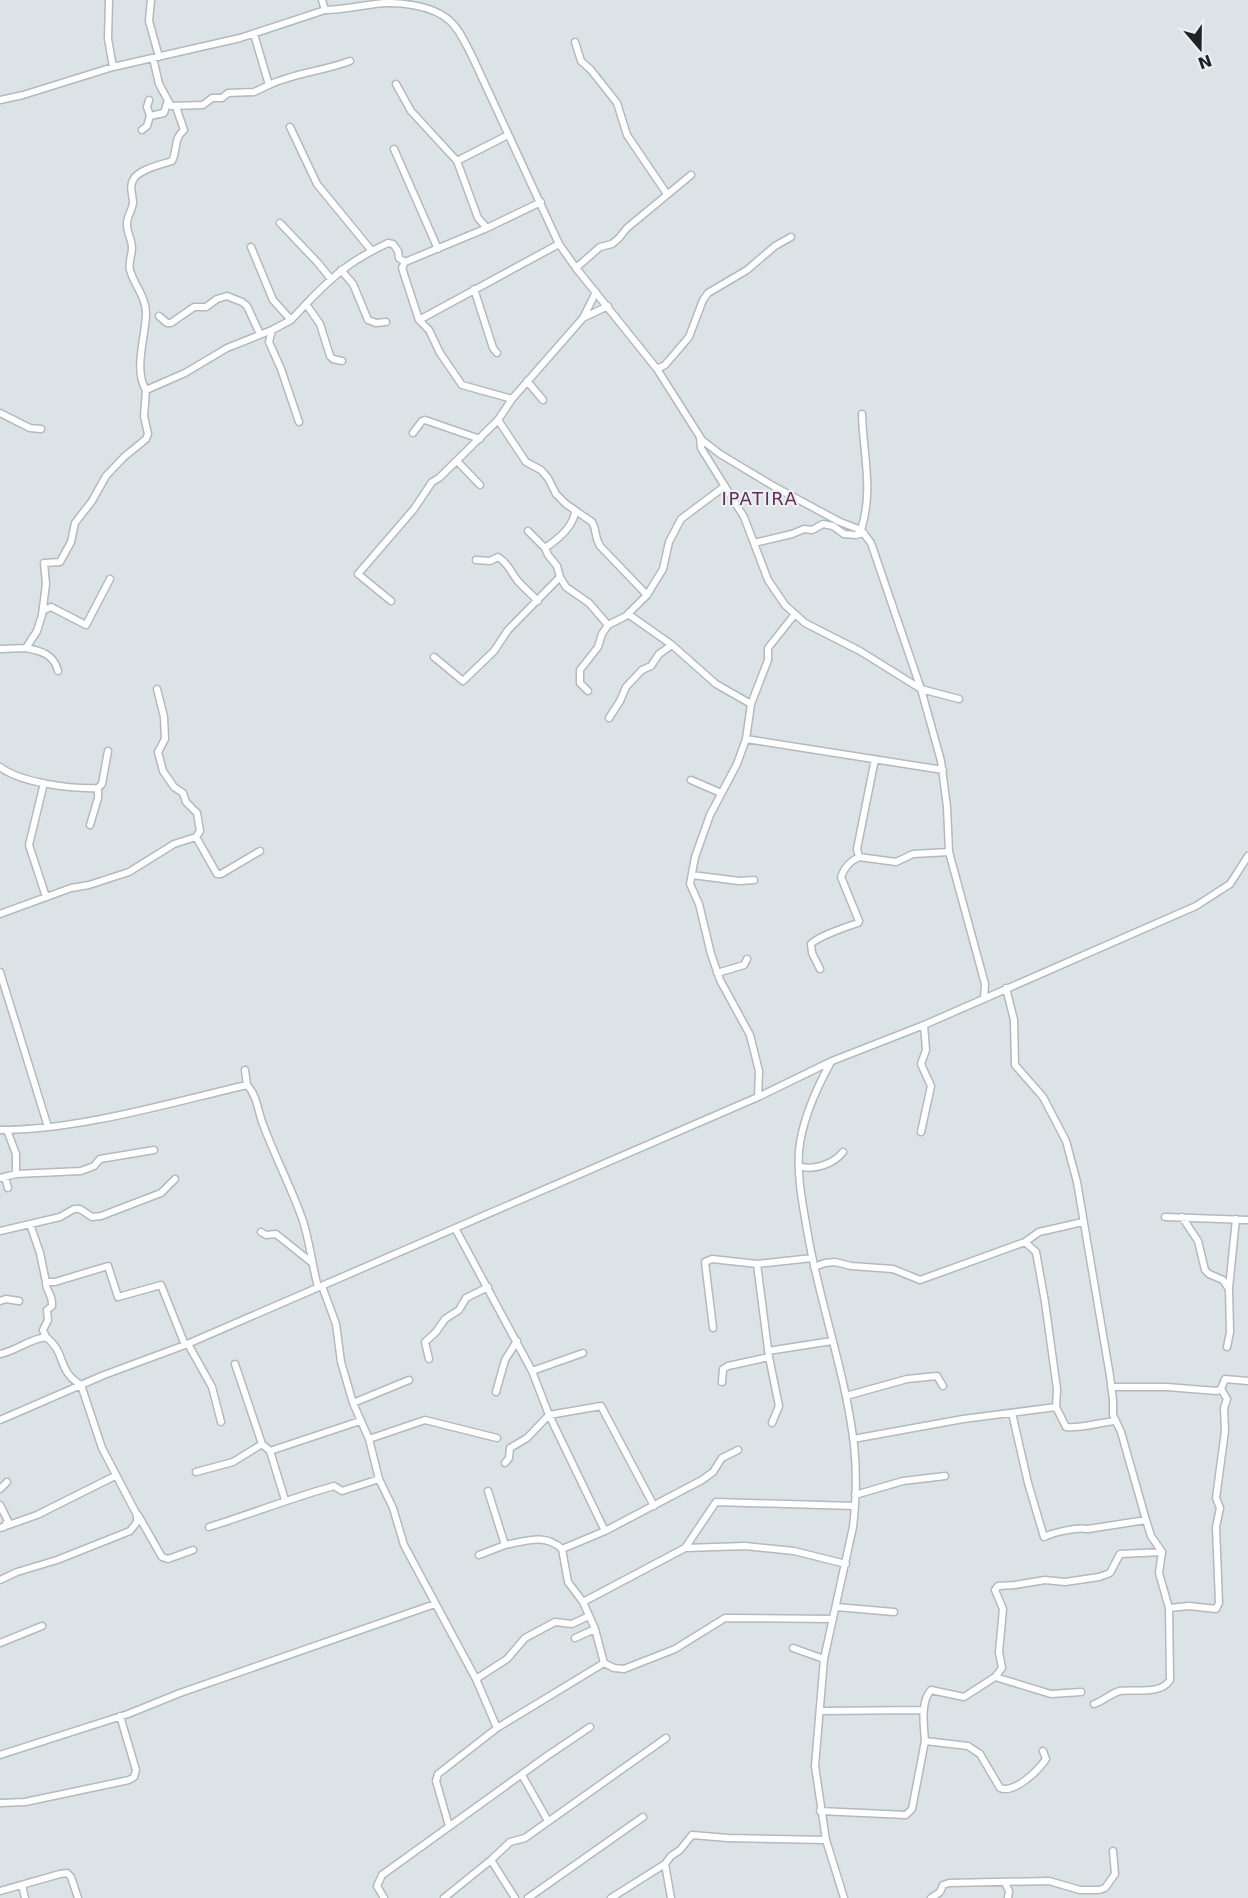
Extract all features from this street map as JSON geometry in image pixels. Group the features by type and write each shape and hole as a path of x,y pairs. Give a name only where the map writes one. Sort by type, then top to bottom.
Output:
{"street":[{"path":"109,0 108,39 113,67"},
{"path":"150,116 164,113 167,103 159,84 148,21 152,0"},
{"path":"322,0 325,10"},
{"path":"0,100 113,67 254,34 325,10 412,2 448,18 458,30 559,244 657,369 701,440 744,517 768,580 780,599 805,623 860,651 921,689 959,699"},
{"path":"254,34 269,85"},
{"path":"575,42 581,61 617,103 627,135 667,194"},
{"path":"167,103 176,107 203,105 212,98 222,98 228,93 254,92 280,80 350,61"},
{"path":"396,84 411,111 456,161 478,218 487,228"},
{"path":"142,130 147,126 150,116 147,108 149,100"},
{"path":"42,615 46,584 44,563 60,562 71,542 75,522 92,501 106,476 148,435 144,416 146,390 142,385 140,351 146,312 143,297 134,283 129,267 132,244 126,224 132,207 130,190 133,180 150,168 172,161 176,154 176,140 184,130 176,107"},
{"path":"290,127 317,184 371,250"},
{"path":"456,161 508,135"},
{"path":"394,149 438,249"},
{"path":"576,268 600,248 612,244 627,228 691,175"},
{"path":"512,399 462,385 440,353 429,330 419,320 402,268 405,262 487,228 541,202"},
{"path":"475,233 478,218"},
{"path":"280,223 318,262 331,279"},
{"path":"657,369 665,365 689,337 703,300 708,293 747,270 775,246 791,237"},
{"path":"146,390 185,373 226,348 291,320 341,270 371,250 388,243 393,244 398,251 399,258 405,262"},
{"path":"419,320 559,244"},
{"path":"250,248 273,300 291,320"},
{"path":"341,270 353,284 368,320 376,323 386,322"},
{"path":"474,289 494,348 498,353"},
{"path":"391,601 358,574 414,509 432,482 458,461 498,420 527,381 584,318 596,292"},
{"path":"159,316 167,323 171,323 194,307 202,308 217,298 227,296 247,306 260,334"},
{"path":"306,304 320,324 330,356 342,361"},
{"path":"584,318 608,306"},
{"path":"272,330 269,342 299,422"},
{"path":"527,381 543,400"},
{"path":"0,413 30,428 40,429"},
{"path":"862,414 864,461 868,480 862,532"},
{"path":"413,433 425,420 480,439"},
{"path":"498,420 526,462 541,470 556,494 592,522 594,536 600,546 647,595"},
{"path":"701,440 775,487 862,532 876,556 921,689 943,770 949,852 984,984 984,998"},
{"path":"458,461 480,485"},
{"path":"588,691 580,682 580,670 598,647 602,634 608,626 628,614 647,595 663,569 669,542 681,519 725,486"},
{"path":"545,548 570,526 575,511"},
{"path":"754,543 804,529 812,530 823,524 833,526 844,534 856,535 862,532"},
{"path":"528,531 545,548 560,572 560,577 566,587 589,603 608,626"},
{"path":"476,560 490,561 498,557 506,562 518,582 523,584 538,601"},
{"path":"434,657 463,681 494,651 508,630 560,577"},
{"path":"26,648 37,631 44,610 51,607 86,625 110,579"},
{"path":"628,614 672,645 716,684 751,704"},
{"path":"758,1097 759,1071 750,1035 717,974 699,904 690,884 700,843 710,815 737,764 746,739 751,704 768,660 768,648 795,614"},
{"path":"609,718 626,687 642,670 651,666 659,654 672,645"},
{"path":"0,650 26,648 45,652 56,662 58,671"},
{"path":"0,914 71,888 129,872 174,844 196,837 200,831 197,813 163,771 158,752 165,739 164,717 157,689"},
{"path":"746,739 943,770"},
{"path":"90,825 99,798 98,788 102,784 108,751"},
{"path":"859,857 856,849 875,759"},
{"path":"0,767 13,774 44,783 98,788"},
{"path":"691,780 721,793"},
{"path":"44,783 30,845 46,897"},
{"path":"196,837 217,874 221,874 260,851"},
{"path":"820,969 812,953 811,944 815,939 827,937 859,921 841,877 843,870 853,859 859,857 896,862 913,854 949,852"},
{"path":"0,1420 81,1385 187,1344 758,1097 832,1061 924,1025 1196,906 1230,884 1248,856"},
{"path":"692,875 739,881 754,880"},
{"path":"717,974 744,965 747,959"},
{"path":"0,972 48,1126"},
{"path":"984,984 994,993"},
{"path":"1006,988 1014,1020 1015,1065 1034,1084 1066,1141 1077,1182 1111,1387 1113,1415 1121,1432 1151,1536 1162,1552 1159,1572 1169,1608 1170,1680 1167,1685 1146,1690 1120,1691 1095,1704"},
{"path":"921,1132 931,1086 921,1064 926,1050 924,1025"},
{"path":"832,1061 810,1105 800,1148 799,1166 802,1202 812,1258 846,1396 853,1439 855,1506 851,1540 824,1659 815,1766 826,1840 844,1898"},
{"path":"245,1070 263,1126 302,1219 311,1246 311,1262 336,1324 341,1362 360,1421 369,1439 379,1479 393,1508 404,1545 476,1679 497,1728"},
{"path":"16,1174 16,1154 4,1130 95,1119 248,1085"},
{"path":"8,1188 2,1177 16,1174 81,1171 94,1166 100,1159 154,1150"},
{"path":"799,1166 805,1169 823,1165 839,1158 843,1152"},
{"path":"0,1231 60,1217 74,1209 80,1209 92,1217 101,1216 161,1193 175,1179"},
{"path":"1165,1217 1248,1220"},
{"path":"1182,1217 1198,1241 1205,1270 1222,1280 1229,1289"},
{"path":"1227,1347 1230,1332 1229,1289 1236,1219"},
{"path":"814,1267 835,1262 893,1269 920,1280 1025,1242 1039,1232 1083,1222"},
{"path":"30,1224 40,1254 45,1286 52,1297 52,1306 47,1310 48,1320 43,1330 46,1337 54,1344 65,1372 81,1385 102,1448 115,1476 162,1557 168,1559 193,1550"},
{"path":"455,1228 532,1371 549,1415 604,1531"},
{"path":"261,1232 266,1235 276,1234 311,1262"},
{"path":"1025,1242 1036,1252 1057,1389 1056,1407 1066,1427 1074,1428 1093,1423 1116,1421"},
{"path":"713,1328 705,1262 712,1259 757,1264 812,1258"},
{"path":"757,1264 778,1406 772,1423"},
{"path":"46,1282 55,1282 108,1266 118,1297 161,1285 187,1344 212,1387 221,1422"},
{"path":"429,1359 425,1342 445,1319 459,1310 466,1298 488,1287"},
{"path":"0,1301 6,1299 19,1302"},
{"path":"0,1354 46,1337"},
{"path":"496,1392 505,1360 517,1341"},
{"path":"722,1382 723,1369 728,1366 769,1354 832,1341"},
{"path":"532,1371 583,1353"},
{"path":"236,1364 262,1444 270,1451 285,1500"},
{"path":"846,1396 907,1379 937,1376 943,1386"},
{"path":"1111,1387 1167,1387 1217,1391 1221,1389 1225,1379 1248,1381"},
{"path":"354,1403 409,1380"},
{"path":"1169,1608 1189,1606 1216,1609 1219,1603 1216,1527 1220,1508 1216,1498 1225,1431 1224,1408 1227,1399 1221,1389"},
{"path":"505,1463 509,1458 510,1448 526,1438 549,1415 601,1406 654,1506"},
{"path":"853,1439 963,1419 1056,1407"},
{"path":"1012,1413 1028,1483 1044,1537 1079,1528 1112,1527 1146,1520"},
{"path":"369,1439 425,1420 497,1438"},
{"path":"270,1451 360,1421"},
{"path":"196,1472 233,1462 262,1444"},
{"path":"562,1549 604,1531 702,1480 713,1472 722,1458 738,1450"},
{"path":"2,1528 37,1515 115,1476"},
{"path":"855,1495 903,1481 945,1476"},
{"path":"209,1527 285,1500 334,1486 342,1491 379,1479"},
{"path":"0,1489 7,1482"},
{"path":"488,1491 505,1545"},
{"path":"685,1548 716,1502 855,1506"},
{"path":"0,1505 8,1521 2,1528"},
{"path":"0,1580 130,1530 137,1522 137,1515"},
{"path":"479,1555 505,1545 540,1538 554,1541 562,1549 568,1582 583,1602 596,1629 604,1663"},
{"path":"583,1602 685,1548 745,1546 794,1551 846,1564"},
{"path":"820,1811 906,1815 912,1809 925,1741 925,1699 931,1690 964,1697 995,1677 1002,1668 999,1652 1003,1609 997,1597 996,1587 1045,1580 1065,1582 1099,1577 1110,1573 1120,1554 1162,1552"},
{"path":"0,1755 120,1716 435,1604"},
{"path":"836,1607 894,1612"},
{"path":"476,1679 507,1659 525,1638 555,1622 572,1624 589,1616"},
{"path":"604,1663 614,1668 624,1669 675,1649 725,1618 833,1619"},
{"path":"0,1643 42,1626"},
{"path":"575,1638 596,1629"},
{"path":"793,1648 824,1659"},
{"path":"449,1826 436,1781 438,1774 497,1728 604,1663"},
{"path":"995,1677 1051,1694 1081,1692"},
{"path":"820,1711 924,1710"},
{"path":"0,1803 25,1802 134,1777 135,1770 120,1716"},
{"path":"381,1897 378,1886 382,1875 590,1727"},
{"path":"444,1898 510,1842 525,1838 666,1738"},
{"path":"925,1741 968,1746 980,1754 1000,1788 1005,1790 1013,1789 1040,1767 1046,1760 1043,1751"},
{"path":"522,1775 548,1821"},
{"path":"528,1898 643,1817"},
{"path":"611,1898 664,1864 692,1835 826,1840"},
{"path":"931,1898 940,1892 946,1883 1043,1881 1080,1890 1105,1888 1115,1874 1113,1851"},
{"path":"491,1860 515,1898"},
{"path":"664,1864 670,1898"},
{"path":"0,1891 67,1873 71,1876 78,1898"},
{"path":"1005,1883 1009,1891 1008,1898"},
{"path":"21,1885 25,1898"}],"district":[{"name":"IPATIRA","path":"760,498"}]}
